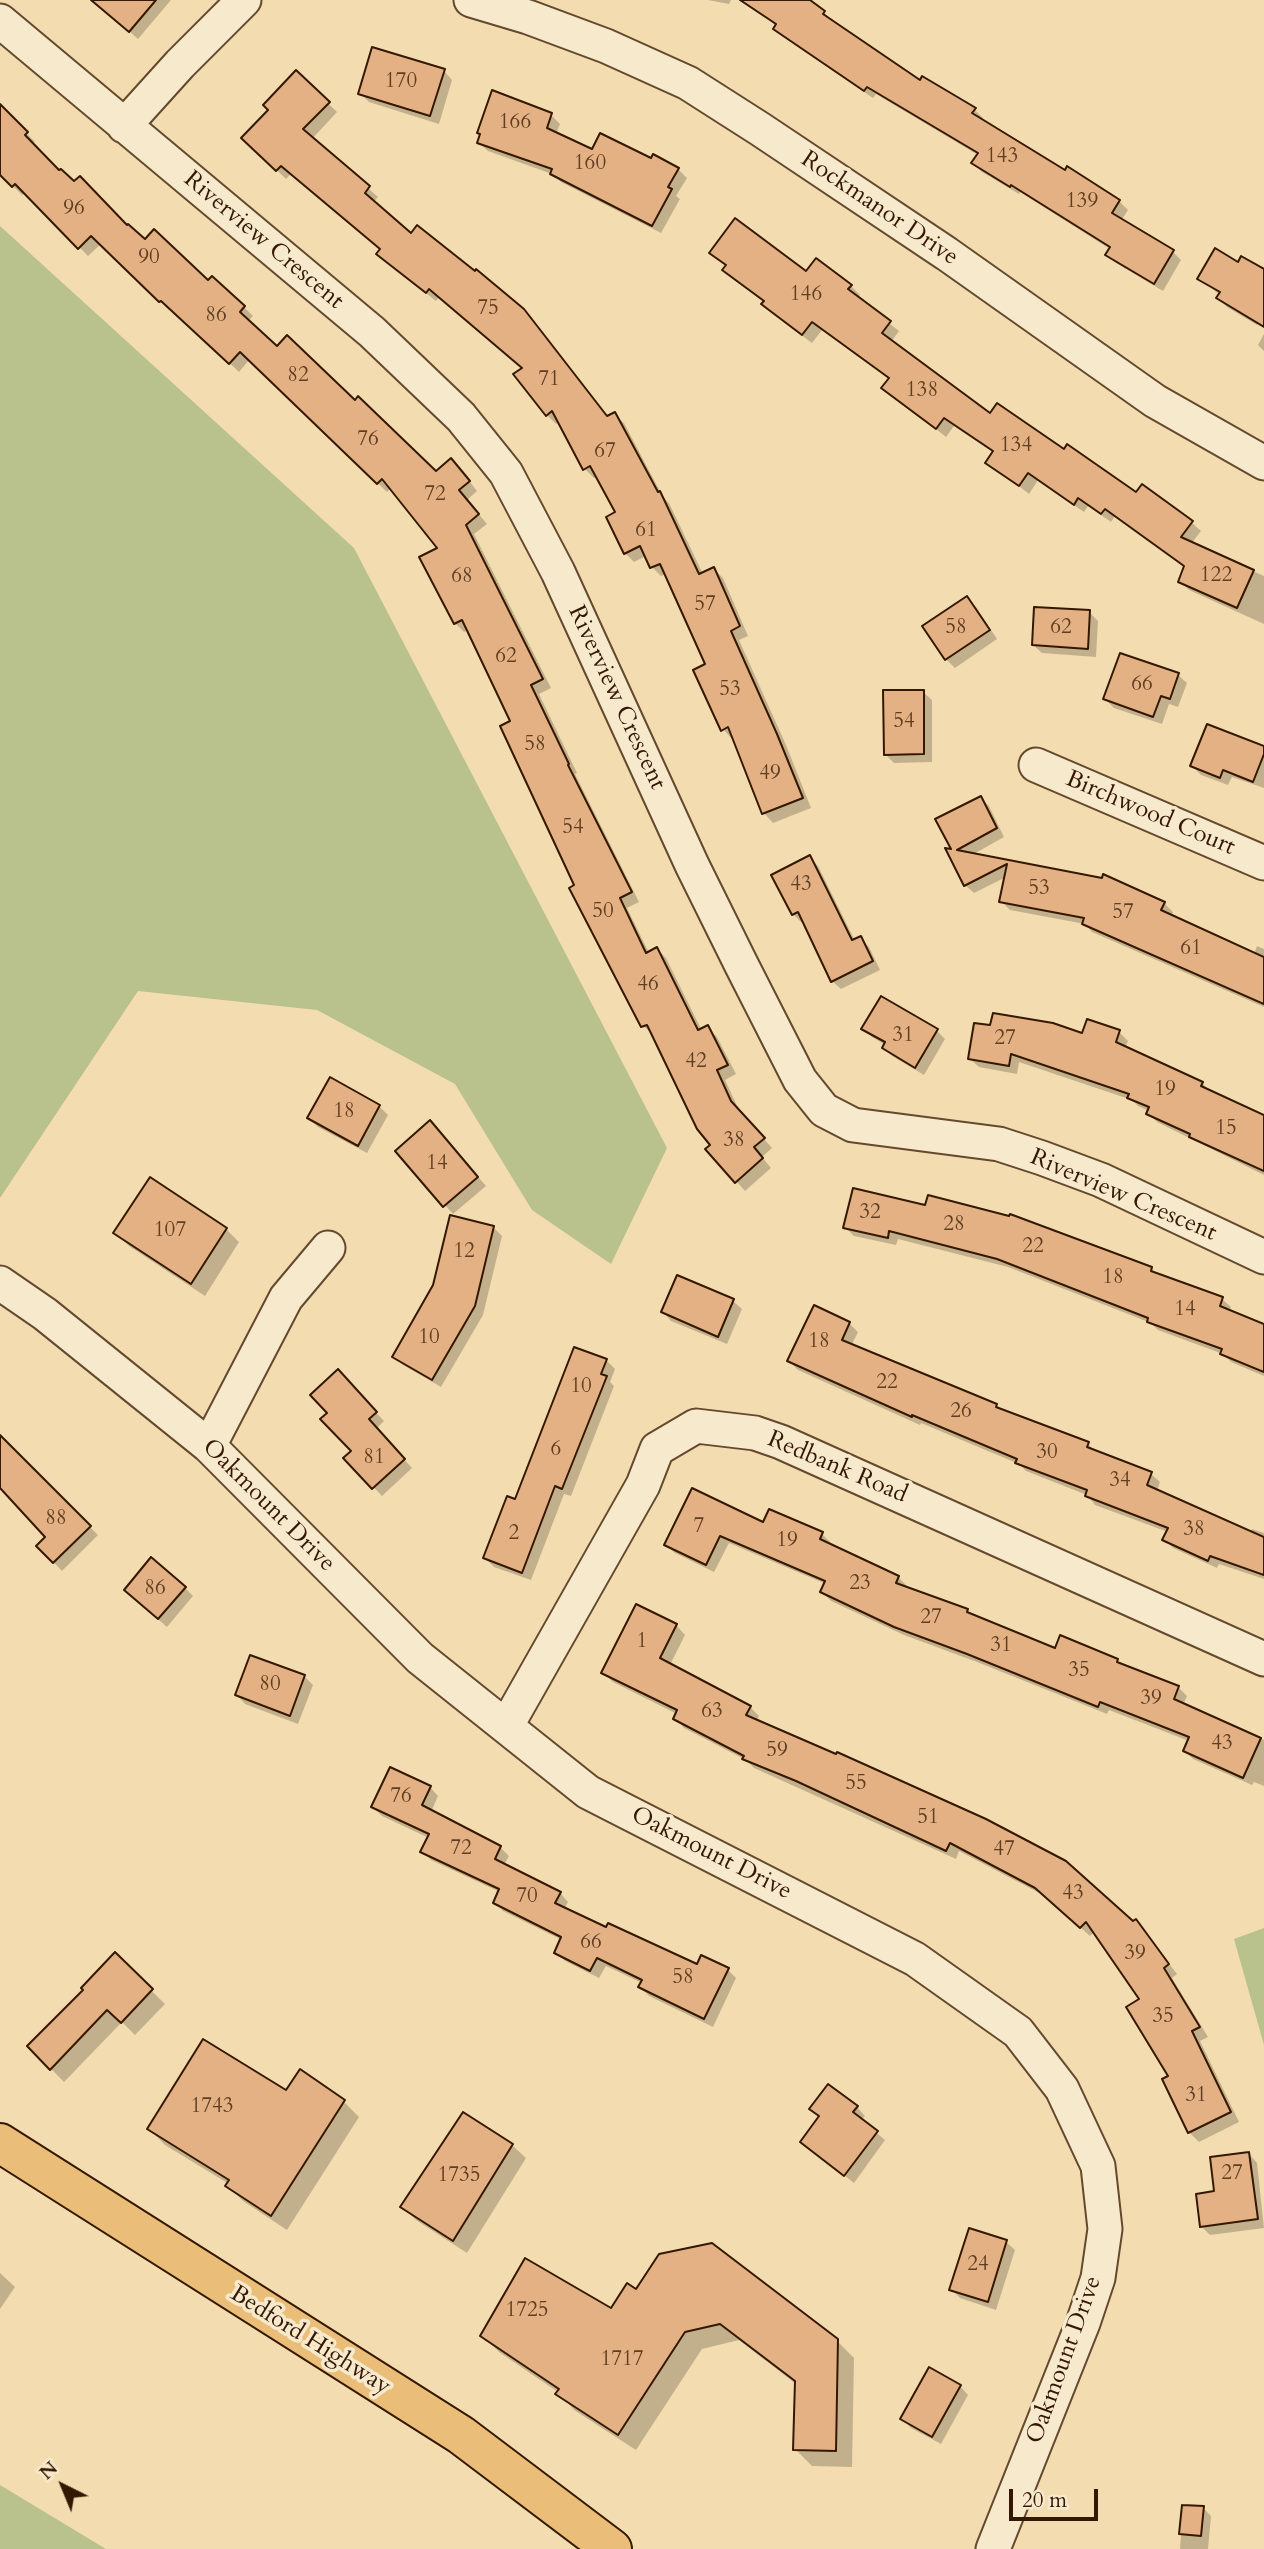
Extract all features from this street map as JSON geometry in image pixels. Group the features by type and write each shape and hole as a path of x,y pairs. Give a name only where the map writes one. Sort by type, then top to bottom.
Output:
{"main road":[{"name":"Bedford Highway","path":"0,2144 461,2435 612,2549"}],"street":[{"path":"124,126 180,64 244,0"},
{"name":"Rockmanor Drive","path":"471,0 606,46 688,83 947,254 1155,401 1264,463"},
{"name":"Riverview Crescent","path":"0,21 372,332 461,417 506,473 558,572 692,865 735,952 800,1080 824,1110 853,1125 999,1144 1042,1158 1101,1180 1264,1257"},
{"name":"Birchwood Court","path":"1036,765 1264,863"},
{"path":"209,1446 286,1298 328,1248"},
{"name":"Oakmount Drive","path":"0,1283 45,1314 209,1446 420,1658 588,1792 915,1959 1018,2032 1062,2089 1098,2166 1105,2229 1098,2278 1083,2323 993,2549"},
{"name":"Redbank Road","path":"507,1725 643,1485 657,1449 696,1426 755,1433 781,1442 1264,1659"}],"green space":[{"path":"0,226 354,548 667,1148 611,1264 532,1210 455,1084 317,1010 138,991 0,1198"},
{"path":"1264,1928 1264,2045 1234,1939"},
{"path":"0,2485 106,2549 0,2549"}],"building":[{"path":"91,0 156,0 129,32"},
{"path":"740,0 810,0 825,11 823,14 920,80 922,76 976,108 972,113 1065,170 1067,166 1120,200 1112,213 1174,250 1154,284 1105,255 1110,247 971,163 978,153 867,87 864,91 773,29 776,24"},
{"path":"372,47 445,69 430,116 358,94"},
{"path":"296,70 330,102 303,129 370,186 365,193 411,233 417,225 524,309 607,416 615,412 658,492 660,491 699,574 714,567 740,626 731,631 803,798 762,814 728,727 721,731 693,670 705,664 660,564 650,568 640,546 624,554 606,517 615,512 590,466 583,470 552,411 546,416 513,374 522,368 429,289 426,293 376,254 380,249 281,166 276,171 241,138 268,110 263,105"},
{"path":"492,90 552,113 547,128 592,149 600,133 651,158 653,154 679,168 668,187 672,189 652,226 550,174 552,169 477,143 480,134 477,133"},
{"path":"0,104 28,132 25,135 59,170 74,181 80,176 127,225 145,239 154,229 208,280 212,276 245,306 240,312 277,346 287,335 355,400 358,396 436,471 451,458 470,481 459,490 479,514 466,525 543,679 531,685 632,892 620,898 646,953 657,947 698,1030 708,1025 728,1065 717,1070 731,1101 765,1138 754,1147 763,1158 735,1183 705,1149 710,1145 697,1129 647,1025 641,1027 569,888 574,885 500,726 510,721 462,620 454,624 419,557 437,548 382,479 377,484 240,352 229,364 159,302 91,236 78,249 15,184 12,187 0,175"},
{"path":"735,218 806,271 816,258 852,285 848,289 891,321 882,333 990,413 997,403 1064,449 1067,444 1136,492 1142,484 1193,521 1181,537 1254,570 1237,608 1178,582 1184,566 1105,509 1101,514 1078,498 1074,505 1028,473 1019,486 985,463 993,451 944,418 936,429 881,388 889,378 812,322 802,335 761,304 764,301 722,270 726,265 709,253"},
{"path":"1215,248 1238,262 1241,256 1264,269 1264,327 1216,298 1220,292 1197,279"},
{"path":"967,596 990,630 945,660 922,626"},
{"path":"1034,607 1090,610 1088,649 1032,645"},
{"path":"1120,653 1179,673 1170,699 1161,696 1153,717 1103,699"},
{"path":"883,690 924,690 924,754 884,755"},
{"path":"1207,724 1264,746 1264,754 1253,782 1223,770 1220,778 1190,766"},
{"path":"981,796 997,828 957,850 1102,878 1103,874 1165,902 1161,910 1264,957 1264,1004 1082,924 1084,918 999,902 1007,864 964,886 945,848 951,849 935,819"},
{"path":"810,855 852,940 861,936 873,961 831,982 798,912 792,915 771,875"},
{"path":"881,996 938,1029 915,1068 882,1048 885,1042 861,1029"},
{"path":"993,1013 1053,1023 1082,1033 1087,1019 1120,1030 1116,1042 1203,1082 1201,1086 1264,1115 1264,1171 1146,1114 1149,1107 1127,1098 1129,1094 1011,1054 1009,1066 968,1059 974,1023 990,1025"},
{"path":"330,1077 380,1105 358,1146 307,1118"},
{"path":"430,1120 478,1177 443,1207 395,1151"},
{"path":"150,1177 227,1228 191,1284 113,1233"},
{"path":"853,1188 925,1205 928,1195 1009,1216 1010,1214 1152,1267 1151,1271 1223,1297 1220,1306 1264,1324 1264,1372 1220,1354 1222,1349 1147,1322 1148,1318 997,1259 889,1231 888,1238 843,1228"},
{"path":"450,1215 494,1226 475,1306 432,1380 392,1357 433,1285"},
{"path":"677,1275 734,1299 718,1337 661,1312"},
{"path":"814,1305 850,1322 842,1340 997,1404 996,1407 1089,1442 1087,1447 1152,1472 1147,1485 1264,1537 1264,1575 1210,1556 1208,1561 1162,1540 1168,1528 1085,1496 1087,1490 1015,1463 1017,1459 912,1417 787,1361"},
{"path":"574,1347 607,1359 601,1374 607,1376 562,1489 555,1486 522,1573 483,1558 507,1496 515,1499"},
{"path":"338,1369 377,1412 369,1419 405,1459 372,1489 343,1458 351,1451 320,1419 327,1413 310,1395"},
{"path":"0,1435 91,1526 53,1563 36,1546 45,1537 0,1488"},
{"path":"692,1488 763,1522 769,1509 823,1532 820,1539 899,1576 896,1583 968,1609 967,1612 1055,1648 1060,1635 1118,1659 1117,1662 1179,1686 1174,1699 1261,1738 1243,1778 1183,1751 1189,1737 1100,1702 1098,1707 894,1627 820,1592 825,1581 720,1536 706,1565 664,1545"},
{"path":"151,1557 186,1587 158,1619 124,1590"},
{"path":"636,1604 677,1624 660,1658 751,1706 746,1715 836,1754 837,1752 986,1819 1066,1861 1133,1921 1136,1919 1169,1964 1164,1968 1200,2027 1192,2031 1231,2112 1188,2133 1162,2079 1168,2076 1126,2007 1139,1999 1086,1922 1080,1928 1035,1888 950,1843 946,1851 796,1781 742,1759 744,1756 673,1719 677,1710 601,1673"},
{"path":"250,1655 305,1675 290,1716 235,1695"},
{"path":"390,1767 431,1786 422,1805 501,1846 495,1859 561,1892 555,1903 606,1927 608,1923 697,1964 701,1955 729,1968 704,2019 638,1987 642,1980 597,1958 590,1971 554,1953 561,1937 493,1903 499,1889 420,1852 429,1834 371,1807"},
{"path":"115,1952 153,1989 121,2023 107,2010 50,2070 27,2046 83,1990 81,1988"},
{"path":"203,2039 286,2090 300,2069 345,2100 271,2216 225,2186 229,2180 147,2129"},
{"path":"828,2084 858,2106 853,2112 878,2131 844,2176 800,2142 819,2116 809,2109"},
{"path":"463,2112 513,2144 453,2241 400,2207"},
{"path":"1249,2152 1258,2219 1200,2227 1196,2194 1214,2191 1210,2157"},
{"path":"969,2228 1007,2240 988,2302 949,2290"},
{"path":"712,2243 838,2339 836,2451 793,2450 795,2381 720,2324 685,2332 618,2435 555,2394 559,2389 480,2336 525,2258 611,2308 627,2283 636,2289 659,2254"},
{"path":"929,2367 961,2385 932,2437 900,2419"},
{"path":"1182,2505 1204,2506 1201,2536 1179,2534"}]}
